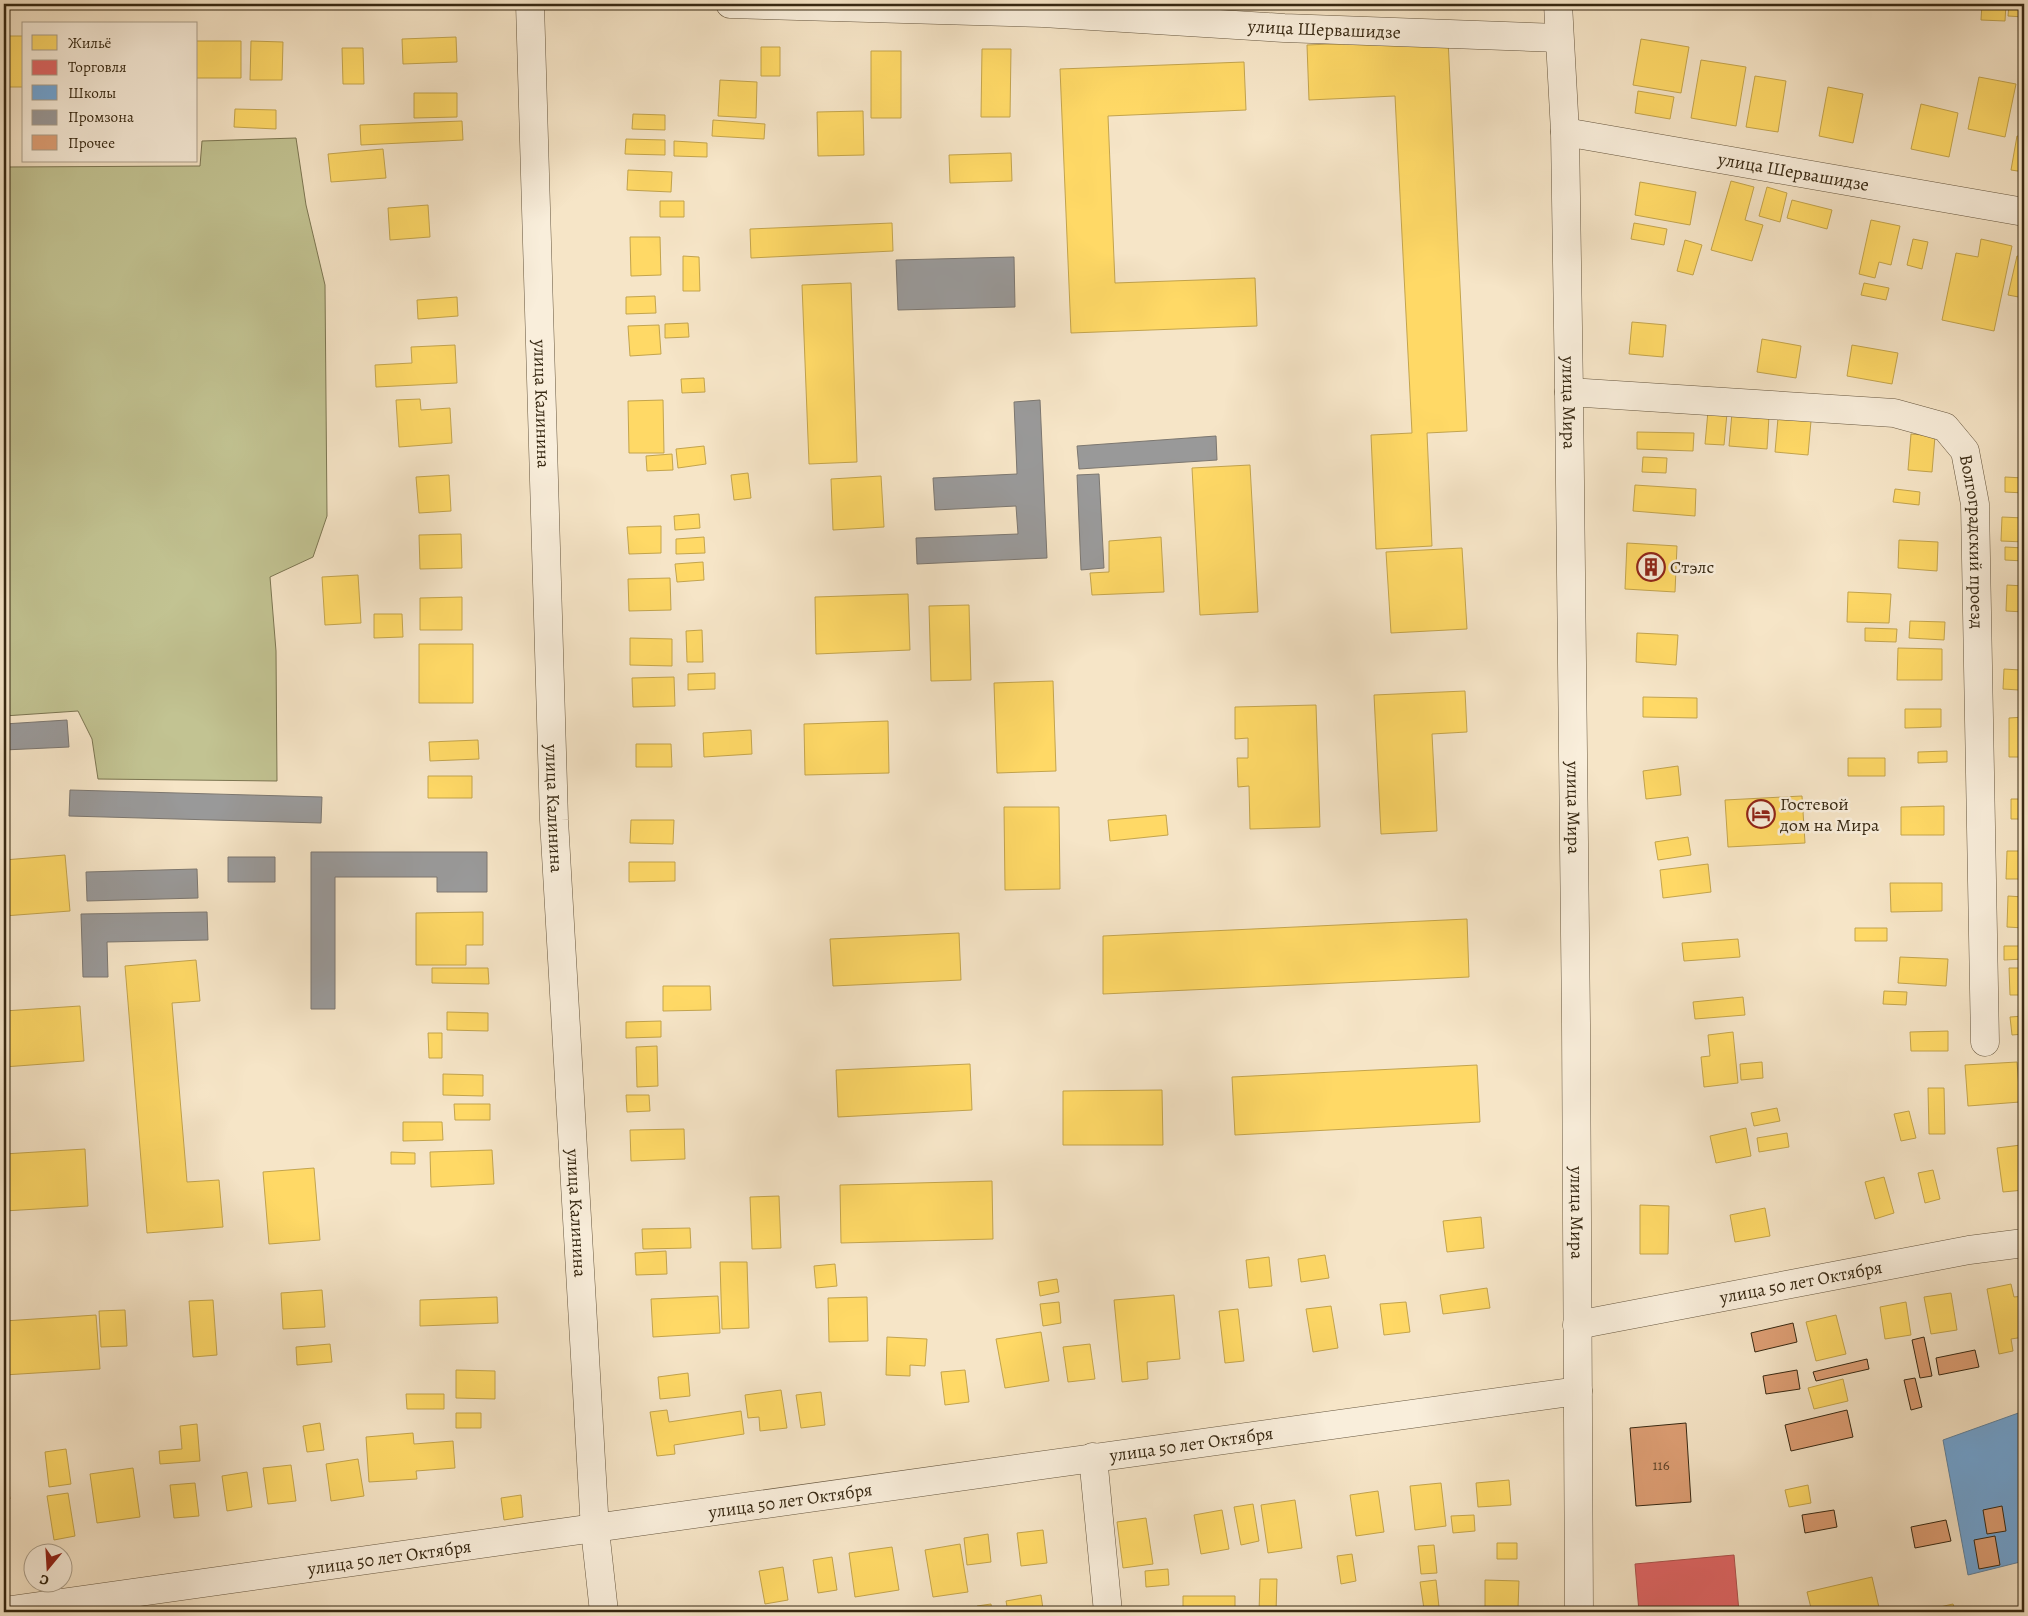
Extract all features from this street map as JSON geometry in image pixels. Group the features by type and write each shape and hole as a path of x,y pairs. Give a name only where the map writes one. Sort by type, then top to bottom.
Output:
{"street":[{"name":"улица Калинина","path":"530,4 554,820 595,1530 604,1612"},
{"name":"улица Шервашидзе","path":"730,4 1043,13 1284,28 1559,38"},
{"name":"улица Мира","path":"1558,4 1565,132 1569,392 1576,1014 1579,1612"},
{"name":"улица Шервашидзе","path":"1565,132 2024,212"},
{"name":"Волгоградский проезд","path":"1569,392 1894,413 1945,427 1965,451 1975,504 1985,1042"},
{"name":"улица 50 лет Октября","path":"1577,1325 1969,1250 2024,1243"},
{"name":"улица 50 лет Октября","path":"4,1612 595,1530 1093,1457 1578,1391"},
{"path":"1093,1457 1108,1612"}],"green space":[{"path":"296,138 306,205 325,285 327,516 313,557 270,577 276,651 277,781 98,779 92,739 78,711 4,716 4,167 200,166 202,141"}],"building: Жильё":[{"path":"1982,4 2006,4 2005,21 1981,20"},
{"path":"2009,4 2024,4 2024,17 2008,16"},
{"path":"4,36 22,36 22,87 4,87"},
{"path":"456,37 457,62 403,64 402,39"},
{"path":"1448,39 1467,431 1427,433 1432,546 1376,549 1371,435 1412,433 1395,96 1309,100 1307,45"},
{"path":"1641,39 1689,47 1681,93 1633,85"},
{"path":"198,41 241,41 241,78 198,78"},
{"path":"251,41 283,42 282,80 250,80"},
{"path":"761,47 780,47 780,76 761,76"},
{"path":"342,48 363,48 364,84 343,84"},
{"path":"982,49 1011,49 1010,117 981,117"},
{"path":"871,51 901,51 901,118 871,118"},
{"path":"1701,60 1746,67 1736,126 1691,118"},
{"path":"1244,62 1246,110 1108,116 1115,283 1255,278 1257,326 1071,333 1060,69"},
{"path":"1755,76 1786,81 1778,132 1746,127"},
{"path":"1979,77 2016,84 2005,137 1968,129"},
{"path":"720,80 757,82 756,118 718,116"},
{"path":"1828,87 1863,94 1853,143 1819,136"},
{"path":"1638,91 1674,97 1670,119 1635,113"},
{"path":"414,93 457,93 457,117 414,118"},
{"path":"1921,104 1958,113 1949,157 1911,149"},
{"path":"235,109 276,110 276,129 234,127"},
{"path":"863,111 864,155 818,156 817,112"},
{"path":"633,114 665,115 665,130 632,129"},
{"path":"713,120 765,124 764,139 712,136"},
{"path":"462,121 463,140 361,145 360,125"},
{"path":"2017,136 2024,137 2024,172 2011,170"},
{"path":"626,139 665,140 665,155 625,154"},
{"path":"674,141 707,143 707,157 674,156"},
{"path":"383,149 386,178 331,182 328,154"},
{"path":"1011,153 1012,181 950,183 949,155"},
{"path":"628,170 672,172 671,192 627,190"},
{"path":"1731,181 1754,187 1745,220 1763,225 1752,261 1711,250"},
{"path":"1640,182 1696,192 1690,225 1635,215"},
{"path":"1767,187 1787,193 1780,222 1759,216"},
{"path":"1792,200 1832,210 1827,229 1787,218"},
{"path":"660,201 684,201 684,217 660,217"},
{"path":"428,205 430,237 390,240 388,208"},
{"path":"1871,220 1900,226 1891,265 1879,262 1875,278 1859,274"},
{"path":"892,223 893,251 751,258 750,229"},
{"path":"1634,223 1667,229 1664,245 1631,239"},
{"path":"630,237 660,237 661,275 631,276"},
{"path":"1913,239 1928,242 1922,269 1907,265"},
{"path":"1981,239 2012,246 1994,331 1942,320 1956,253 1978,257"},
{"path":"1685,240 1702,245 1693,275 1677,271"},
{"path":"683,256 699,257 700,291 683,291"},
{"path":"2017,256 2024,257 2024,298 2008,295"},
{"path":"851,283 857,462 809,464 802,285"},
{"path":"1864,283 1889,288 1886,300 1861,295"},
{"path":"655,296 656,313 626,314 626,297"},
{"path":"457,297 458,316 418,319 417,300"},
{"path":"1632,322 1666,325 1663,357 1629,354"},
{"path":"688,323 689,337 665,338 665,324"},
{"path":"659,325 661,354 630,356 628,326"},
{"path":"1762,339 1801,346 1796,378 1757,372"},
{"path":"455,345 457,383 376,387 375,365 412,363 411,347"},
{"path":"1852,345 1898,353 1892,384 1847,376"},
{"path":"704,378 705,392 682,393 681,379"},
{"path":"420,399 421,410 450,408 452,443 399,447 396,400"},
{"path":"663,400 664,453 629,453 628,401"},
{"path":"1708,411 1727,413 1724,445 1705,444"},
{"path":"1732,413 1769,416 1767,449 1729,446"},
{"path":"1778,418 1811,421 1808,455 1775,452"},
{"path":"1637,432 1694,433 1693,451 1637,449"},
{"path":"1911,434 1935,436 1932,472 1908,470"},
{"path":"704,446 706,464 678,468 676,449"},
{"path":"672,454 673,470 647,471 646,456"},
{"path":"1643,457 1667,458 1666,473 1642,472"},
{"path":"1250,465 1258,612 1200,615 1192,468"},
{"path":"748,473 751,498 734,500 731,475"},
{"path":"449,475 451,511 419,513 416,477"},
{"path":"881,476 884,527 833,530 831,479"},
{"path":"2005,477 2024,478 2024,493 2005,492"},
{"path":"1635,485 1696,489 1695,516 1633,511"},
{"path":"1895,489 1920,492 1919,505 1893,502"},
{"path":"699,514 700,528 675,530 674,516"},
{"path":"2002,517 2024,518 2024,542 2001,541"},
{"path":"661,526 661,553 629,554 627,527"},
{"path":"461,534 462,568 420,569 419,535"},
{"path":"704,537 705,553 676,554 676,539"},
{"path":"1161,537 1164,592 1092,595 1090,573 1109,572 1109,541"},
{"path":"1899,540 1938,542 1937,571 1898,568"},
{"name":"Стэлс","path":"1627,543 1677,546 1675,592 1625,589"},
{"path":"2005,547 2024,548 2024,561 2005,560"},
{"path":"1462,548 1467,629 1391,633 1386,552"},
{"path":"703,562 704,580 677,582 675,564"},
{"path":"358,575 361,623 325,625 322,577"},
{"path":"670,578 671,610 629,611 628,579"},
{"path":"2007,585 2024,586 2024,612 2006,611"},
{"path":"1848,592 1891,594 1889,623 1847,622"},
{"path":"908,594 910,650 816,654 815,597"},
{"path":"462,597 462,630 420,630 420,598"},
{"path":"969,605 971,680 931,681 929,606"},
{"path":"374,614 402,614 403,637 374,638"},
{"path":"1910,621 1945,622 1944,640 1909,638"},
{"path":"1865,628 1897,629 1896,642 1865,641"},
{"path":"702,630 703,662 687,662 686,631"},
{"path":"1637,633 1678,635 1676,665 1636,662"},
{"path":"630,638 672,639 672,666 630,665"},
{"path":"419,644 473,644 473,703 419,703"},
{"path":"1898,648 1942,649 1942,680 1897,680"},
{"path":"2004,669 2020,670 2019,690 2003,689"},
{"path":"715,673 715,689 688,690 688,674"},
{"path":"674,677 675,706 633,707 632,678"},
{"path":"1053,681 1056,771 997,773 994,683"},
{"path":"1465,691 1467,732 1432,734 1437,831 1381,834 1374,695"},
{"path":"1643,697 1697,698 1697,718 1643,717"},
{"path":"1316,705 1320,827 1250,829 1249,786 1238,787 1237,758 1248,758 1248,738 1235,739 1235,707"},
{"path":"1905,709 1941,709 1941,727 1905,728"},
{"path":"2024,717 2024,757 2009,757 2009,718"},
{"path":"888,721 889,773 805,775 804,724"},
{"path":"751,730 752,754 704,757 703,733"},
{"path":"478,740 479,759 430,761 429,742"},
{"path":"636,744 671,744 672,767 636,767"},
{"path":"1947,751 1947,762 1918,763 1918,752"},
{"path":"1848,758 1885,758 1885,776 1848,776"},
{"path":"1678,766 1681,795 1646,799 1643,771"},
{"path":"428,776 472,776 472,798 428,798"},
{"path":"1802,796 1805,843 1728,847 1725,800"},
{"path":"2011,799 2024,799 2024,819 2011,819"},
{"path":"1944,806 1944,835 1901,835 1901,807"},
{"path":"1004,807 1059,807 1060,889 1005,890"},
{"path":"1166,815 1168,835 1110,841 1108,820"},
{"path":"631,820 674,820 673,844 630,843"},
{"path":"1688,837 1691,855 1658,860 1655,842"},
{"path":"2007,851 2024,851 2024,879 2006,879"},
{"path":"65,855 70,911 4,916 4,860"},
{"path":"629,862 675,862 675,881 629,882"},
{"path":"1708,864 1711,892 1663,898 1660,870"},
{"path":"1890,883 1942,883 1942,911 1891,912"},
{"path":"2008,896 2024,897 2024,928 2007,927"},
{"path":"483,912 483,945 466,945 466,965 416,965 416,913"},
{"path":"1467,919 1469,977 1103,994 1103,936"},
{"path":"1855,928 1887,928 1887,941 1855,941"},
{"path":"959,933 961,980 833,986 830,939"},
{"path":"1738,939 1740,957 1684,961 1682,943"},
{"path":"2004,946 2024,946 2024,959 2004,960"},
{"path":"1900,957 1948,959 1946,986 1898,983"},
{"path":"196,960 200,1001 172,1003 187,1182 219,1180 223,1227 147,1233 125,966"},
{"path":"432,968 488,968 489,984 432,983"},
{"path":"2009,968 2024,968 2024,995 2010,995"},
{"path":"663,986 710,986 711,1010 663,1011"},
{"path":"1884,991 1907,992 1906,1005 1883,1004"},
{"path":"1743,997 1745,1015 1695,1019 1693,1002"},
{"path":"80,1006 84,1061 4,1067 4,1011"},
{"path":"447,1012 488,1013 488,1031 447,1030"},
{"path":"2024,1016 2024,1034 2012,1035 2010,1017"},
{"path":"661,1021 661,1037 626,1038 626,1022"},
{"path":"1948,1031 1948,1051 1911,1051 1910,1032"},
{"path":"1733,1032 1738,1083 1704,1087 1701,1057 1710,1056 1708,1035"},
{"path":"428,1033 442,1033 442,1058 429,1058"},
{"path":"657,1046 658,1086 637,1087 636,1047"},
{"path":"1762,1062 1763,1078 1741,1080 1740,1064"},
{"path":"2017,1062 2020,1102 1968,1106 1965,1065"},
{"path":"970,1064 972,1110 838,1117 836,1070"},
{"path":"1477,1065 1480,1122 1235,1135 1232,1077"},
{"path":"443,1074 483,1075 483,1096 443,1095"},
{"path":"1928,1088 1944,1088 1945,1134 1929,1134"},
{"path":"1162,1090 1163,1145 1063,1145 1063,1091"},
{"path":"626,1095 649,1095 650,1111 627,1112"},
{"path":"454,1104 490,1104 490,1120 455,1120"},
{"path":"1777,1108 1780,1121 1754,1126 1751,1113"},
{"path":"1909,1111 1916,1138 1901,1141 1894,1114"},
{"path":"403,1122 442,1122 443,1140 403,1141"},
{"path":"1746,1128 1751,1156 1716,1163 1710,1136"},
{"path":"684,1129 685,1159 631,1161 630,1130"},
{"path":"1787,1133 1789,1147 1759,1152 1757,1138"},
{"path":"2021,1145 2024,1190 2003,1192 1997,1148"},
{"path":"85,1149 88,1206 4,1211 4,1154"},
{"path":"492,1150 494,1184 431,1187 430,1152"},
{"path":"391,1152 415,1153 415,1164 391,1164"},
{"path":"314,1168 320,1240 269,1244 263,1172"},
{"path":"1933,1170 1940,1199 1925,1203 1918,1173"},
{"path":"1884,1177 1894,1213 1875,1219 1865,1182"},
{"path":"992,1181 993,1239 841,1243 840,1185"},
{"path":"779,1196 781,1248 752,1249 750,1197"},
{"path":"1640,1205 1669,1206 1668,1254 1640,1254"},
{"path":"1765,1208 1770,1236 1735,1242 1730,1215"},
{"path":"1481,1217 1484,1248 1447,1252 1443,1221"},
{"path":"690,1228 691,1248 643,1249 642,1229"},
{"path":"666,1251 667,1274 636,1275 635,1253"},
{"path":"1325,1255 1329,1278 1301,1282 1298,1259"},
{"path":"1269,1257 1272,1286 1249,1288 1246,1260"},
{"path":"720,1262 747,1262 749,1328 722,1329"},
{"path":"835,1264 837,1286 816,1288 814,1266"},
{"path":"1057,1279 1059,1292 1040,1296 1038,1282"},
{"path":"2011,1284 2014,1297 2024,1296 2024,1337 2011,1339 2013,1351 1999,1354 1987,1289"},
{"path":"1487,1288 1490,1308 1443,1314 1440,1295"},
{"path":"322,1290 325,1327 283,1329 281,1293"},
{"path":"1951,1293 1957,1330 1931,1334 1924,1297"},
{"path":"1174,1295 1180,1359 1147,1362 1148,1379 1122,1382 1114,1300"},
{"path":"718,1296 720,1333 653,1337 651,1299"},
{"path":"497,1297 498,1323 420,1326 420,1300"},
{"path":"867,1297 868,1341 829,1342 828,1298"},
{"path":"213,1300 217,1355 193,1357 189,1301"},
{"path":"1059,1302 1061,1323 1043,1326 1040,1304"},
{"path":"1406,1302 1410,1332 1384,1335 1380,1304"},
{"path":"1906,1302 1911,1335 1885,1339 1880,1307"},
{"path":"1331,1306 1338,1348 1313,1352 1306,1309"},
{"path":"1238,1309 1244,1361 1225,1363 1219,1311"},
{"path":"125,1310 127,1346 101,1347 99,1311"},
{"path":"96,1315 100,1369 4,1375 4,1321"},
{"path":"1836,1315 1846,1354 1816,1361 1806,1322"},
{"path":"1041,1332 1049,1381 1005,1388 996,1339"},
{"path":"887,1337 927,1339 925,1366 910,1365 910,1376 886,1375"},
{"path":"330,1344 332,1362 297,1365 296,1347"},
{"path":"1090,1344 1095,1379 1068,1382 1063,1347"},
{"path":"456,1370 495,1371 495,1399 456,1398"},
{"path":"965,1370 969,1402 945,1405 941,1372"},
{"path":"688,1373 690,1396 660,1399 658,1377"},
{"path":"1843,1379 1848,1401 1814,1409 1808,1388"},
{"path":"781,1390 787,1428 760,1431 759,1417 748,1418 745,1395"},
{"path":"821,1392 825,1425 801,1428 796,1395"},
{"path":"406,1394 444,1394 444,1409 407,1409"},
{"path":"667,1410 669,1422 741,1411 744,1434 674,1445 675,1454 657,1456 650,1412"},
{"path":"456,1413 481,1413 481,1428 456,1428"},
{"path":"320,1423 324,1450 307,1452 303,1426"},
{"path":"197,1424 200,1461 160,1464 159,1451 182,1449 180,1426"},
{"path":"413,1433 414,1444 453,1441 455,1468 416,1471 417,1479 369,1482 366,1437"},
{"path":"66,1449 71,1484 49,1487 45,1452"},
{"path":"358,1459 364,1496 331,1501 326,1464"},
{"path":"4,1461 10,1499 4,1500"},
{"path":"291,1465 296,1501 268,1504 263,1468"},
{"path":"133,1468 140,1517 97,1523 90,1474"},
{"path":"247,1472 252,1507 227,1511 222,1476"},
{"path":"1509,1480 1511,1505 1478,1507 1476,1483"},
{"path":"195,1483 199,1516 174,1518 170,1485"},
{"path":"1441,1483 1446,1526 1415,1530 1410,1486"},
{"path":"1808,1485 1811,1503 1789,1507 1785,1490"},
{"path":"1378,1491 1384,1532 1356,1536 1350,1495"},
{"path":"68,1493 75,1536 54,1540 47,1496"},
{"path":"521,1495 523,1517 504,1520 501,1498"},
{"path":"1295,1500 1302,1548 1268,1553 1261,1505"},
{"path":"1253,1504 1259,1541 1241,1545 1234,1507"},
{"path":"1222,1510 1229,1549 1201,1554 1194,1515"},
{"path":"1474,1515 1475,1531 1453,1533 1451,1516"},
{"path":"1146,1518 1153,1564 1123,1568 1117,1522"},
{"path":"4,1524 9,1551 4,1552"},
{"path":"1043,1530 1047,1563 1021,1566 1017,1533"},
{"path":"988,1534 991,1562 967,1565 964,1538"},
{"path":"1497,1543 1517,1543 1517,1559 1497,1559"},
{"path":"960,1544 968,1592 933,1597 925,1550"},
{"path":"1434,1545 1437,1573 1421,1574 1418,1546"},
{"path":"892,1547 899,1590 855,1597 849,1553"},
{"path":"1352,1554 1356,1581 1341,1584 1337,1556"},
{"path":"832,1557 837,1590 818,1593 813,1560"},
{"path":"783,1567 788,1600 765,1604 759,1571"},
{"path":"1168,1569 1169,1585 1146,1587 1145,1571"},
{"path":"1872,1577 1880,1612 1812,1612 1807,1592"},
{"path":"1260,1579 1277,1579 1276,1612 1259,1612"},
{"path":"1436,1580 1439,1607 1424,1609 1420,1582"},
{"path":"1485,1580 1519,1581 1518,1608 1485,1608"},
{"path":"1041,1595 1043,1609 1008,1612 1006,1601"},
{"path":"1183,1596 1235,1596 1235,1612 1183,1612"},
{"path":"991,1604 992,1612 978,1612 977,1606"},
{"path":"1953,1604 1956,1612 1918,1612"}],"building: Торговля":[{"path":"1734,1555 1739,1612 1639,1612 1635,1564"}],"building: Школы":[{"path":"2024,1411 2024,1561 1968,1575 1943,1440"}],"building: Промзона":[{"path":"1014,257 1015,307 898,310 896,260"},
{"path":"1040,400 1047,558 917,564 916,538 1018,534 1016,506 935,510 933,478 1017,474 1014,402"},
{"path":"1216,436 1217,460 1079,469 1077,446"},
{"path":"1099,474 1104,568 1081,570 1077,475"},
{"path":"67,720 69,747 4,750 4,724"},
{"path":"70,790 322,797 321,823 69,816"},
{"path":"311,852 487,852 487,892 437,892 437,877 335,877 335,1009 311,1009"},
{"path":"228,857 275,857 275,882 228,882"},
{"path":"197,869 198,898 87,901 86,872"},
{"path":"207,912 208,940 107,942 108,977 83,977 81,914"}],"building: Прочее":[{"path":"1793,1323 1797,1342 1755,1352 1751,1333"},
{"path":"1924,1337 1932,1376 1920,1378 1912,1340"},
{"path":"1975,1350 1979,1367 1939,1375 1936,1358"},
{"path":"1867,1359 1869,1369 1816,1381 1813,1372"},
{"path":"1797,1370 1800,1389 1766,1394 1763,1376"},
{"path":"1915,1378 1922,1407 1911,1410 1904,1380"},
{"path":"1847,1410 1853,1437 1791,1451 1785,1425"},
{"path":"1686,1423 1691,1502 1636,1506 1630,1428"},
{"path":"2002,1506 2006,1531 1987,1534 1983,1510"},
{"path":"1834,1510 1837,1527 1805,1533 1802,1515"},
{"path":"1946,1520 1951,1541 1915,1548 1911,1527"},
{"path":"1995,1536 2000,1565 1979,1569 1974,1540"}],"place":[{"name":"Стэлс","path":"1651,567"},
{"name":"Гостевой дом на Мира","path":"1761,814"}]}
